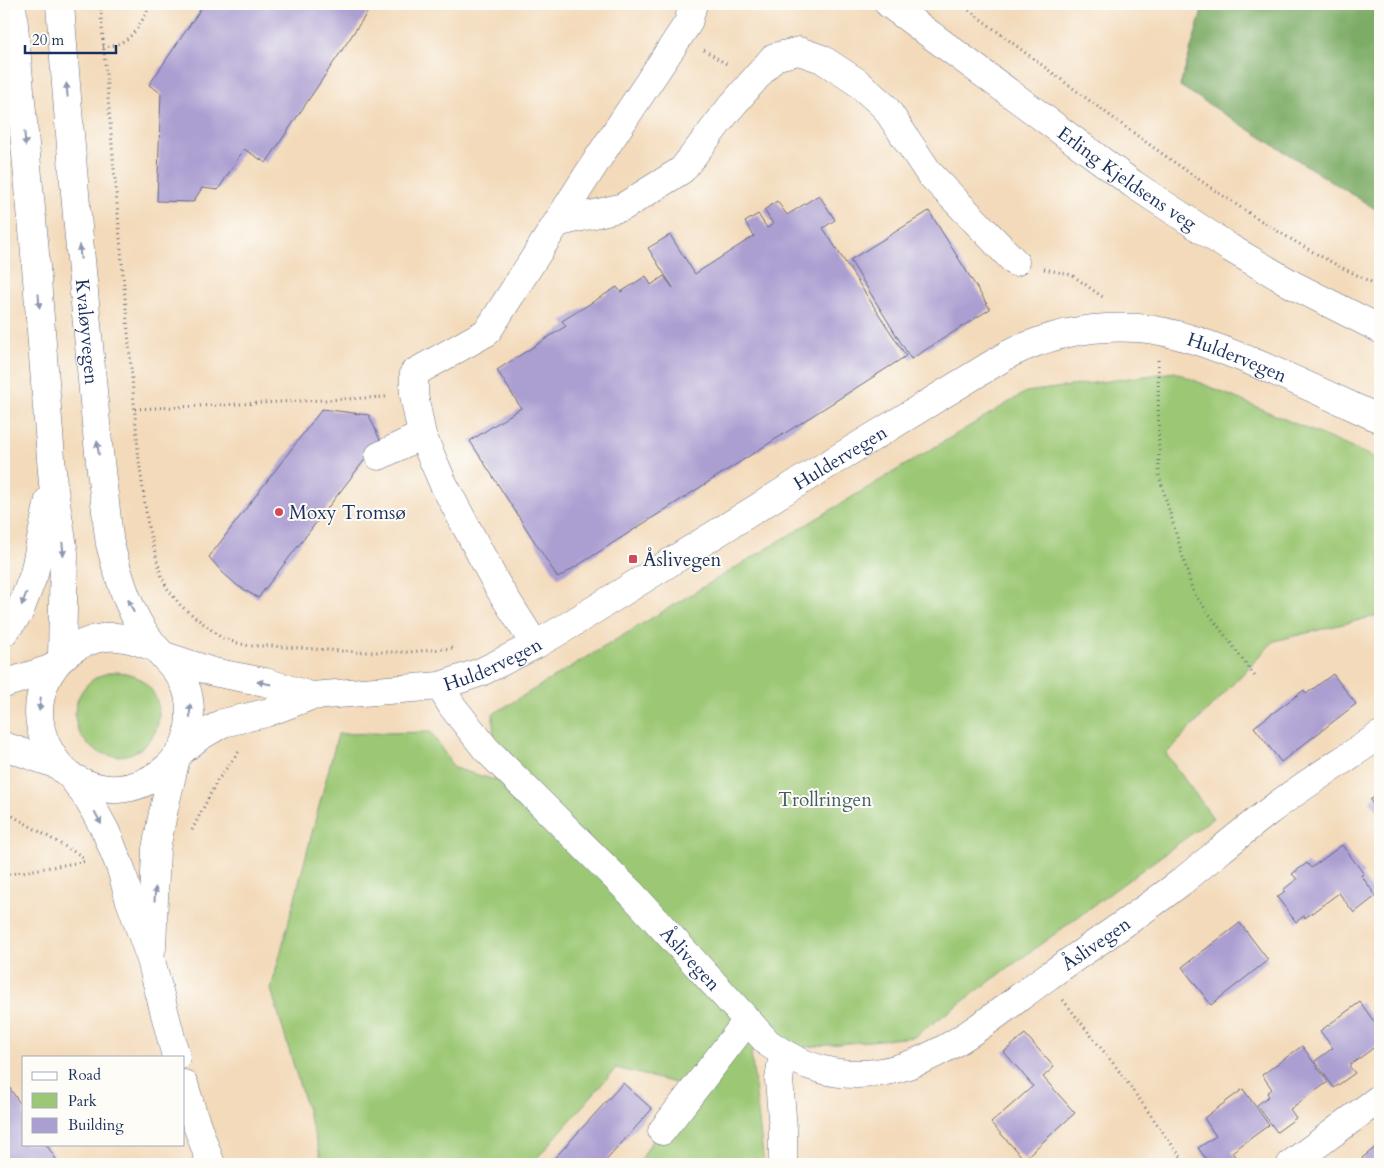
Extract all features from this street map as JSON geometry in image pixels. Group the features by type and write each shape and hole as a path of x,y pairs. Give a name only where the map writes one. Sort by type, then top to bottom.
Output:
{"main road":[{"path":"12,4 34,241 53,484 64,553 57,663 43,686 41,693 38,706 39,728 46,748 88,799 106,832 121,869 128,898 151,960 176,1056"},
{"name":"Kvaløyvegen","path":"60,4 96,428 110,542 117,571 140,627 160,652"},
{"path":"535,645 497,585 443,483 422,435 414,395 414,373 487,332 688,23 693,4"},
{"name":"Erling Kjeldsens veg","path":"889,4 1133,184 1230,248 1295,286 1380,329"},
{"path":"557,223 623,207 682,170 729,109 774,57 799,52 822,59 857,82 885,107 929,173 1015,262"},
{"name":"Huldervegen","path":"179,754 199,737 223,723 266,713 311,696 440,686 481,672 535,645 1009,354 1031,343 1059,335 1099,328 1150,330 1183,336 1284,375 1380,419"},
{"path":"379,456 422,435"},
{"path":"4,632 18,613 34,574 53,484"},
{"path":"4,684 57,663 83,644 107,637 132,639 160,652 178,672 188,690 191,711 189,732 179,754 163,813 156,849 157,868 151,960"},
{"name":"Huldervegen","path":"160,652 212,672 265,682 311,696"},
{"name":"Åslivegen","path":"440,686 452,706 486,749 632,894 768,1043 783,1054 828,1073 859,1075 883,1072 920,1060 956,1042 1178,884 1302,787 1380,735"},
{"path":"4,746 65,771 93,786 116,790 140,785 160,774 179,754"},
{"path":"662,1131 747,1021"},
{"path":"783,1054 779,1080 783,1128 783,1164"},
{"path":"185,1087 211,1164"},
{"path":"1291,1164 1380,1098"}],"path":[{"path":"100,4 139,461 148,526 157,562 161,575 174,598 192,616 223,639 249,646 381,653 456,648 464,652 481,672"},
{"path":"103,47 124,43 132,36 151,4"},
{"path":"961,4 1109,115 1209,186 1285,236 1380,286"},
{"path":"680,35 754,81"},
{"path":"1015,262 1072,275 1150,330 1158,363 1159,475 1193,592 1257,679"},
{"path":"135,409 414,395"},
{"path":"190,834 217,781 245,744"},
{"path":"4,812 90,861 4,875"},
{"path":"1045,979 1107,1055 1186,1164"}],"green space":[{"path":"1204,4 1380,4 1380,212 1180,86"},
{"name":"Trollringen","path":"1175,372 1380,460 1380,615 1274,641 1166,754 1213,818 914,1037 751,1052 764,1164 639,1164 683,1085 616,1068 532,1164 323,1164 271,989 338,734 431,732 454,768 495,780 493,714 1026,392"},
{"path":"117,672 133,675 147,684 156,698 159,714 156,730 147,744 133,753 117,756 101,753 87,744 78,730 75,714 78,698 87,684 101,675"}],"building":[{"path":"204,4 373,4 266,163 244,149 218,190 202,188 193,202 157,201 161,93 149,85"},
{"path":"819,195 835,220 823,228 906,356 558,578 470,441 521,408 497,370 566,326 562,321 617,287 621,292 646,276 651,285 664,276 673,288 648,248 670,235 695,274 754,236 745,222 758,214 767,228 773,224 764,210 777,201 787,215"},
{"path":"929,211 990,309 911,359 850,260"},
{"path":"322,409 369,415 380,440 258,598 238,586 209,557"},
{"path":"1333,674 1356,704 1281,762 1254,727 1304,690 1306,694"},
{"path":"1380,793 1380,814 1370,800"},
{"path":"1342,845 1364,874 1361,875 1376,896 1354,913 1339,893 1305,918 1304,916 1296,922 1277,897 1297,879 1292,874 1307,863 1311,868"},
{"path":"1240,923 1268,960 1211,1005 1182,967"},
{"path":"1360,1002 1380,1030 1380,1043 1349,1066 1355,1073 1334,1088 1315,1061 1333,1048 1320,1031"},
{"path":"1025,1034 1054,1067 1043,1077 1075,1113 1024,1159 991,1123 1033,1086 1004,1052"},
{"path":"1302,1046 1328,1082 1290,1109 1296,1118 1277,1132 1257,1105 1269,1096 1267,1093 1272,1089 1262,1075"},
{"path":"4,1079 22,1107 22,1146 47,1146 59,1164 4,1164"},
{"path":"623,1083 652,1109 603,1164 556,1164 552,1161"},
{"path":"1243,1089 1269,1125 1232,1152 1238,1160 1232,1164 1210,1164 1198,1148 1216,1136 1204,1118"},
{"path":"1377,1146 1380,1150 1380,1164 1366,1164 1362,1158"}],"place":[{"name":"Moxy Tromsø","path":"279,512"},
{"name":"Åslivegen","path":"633,559"}]}
